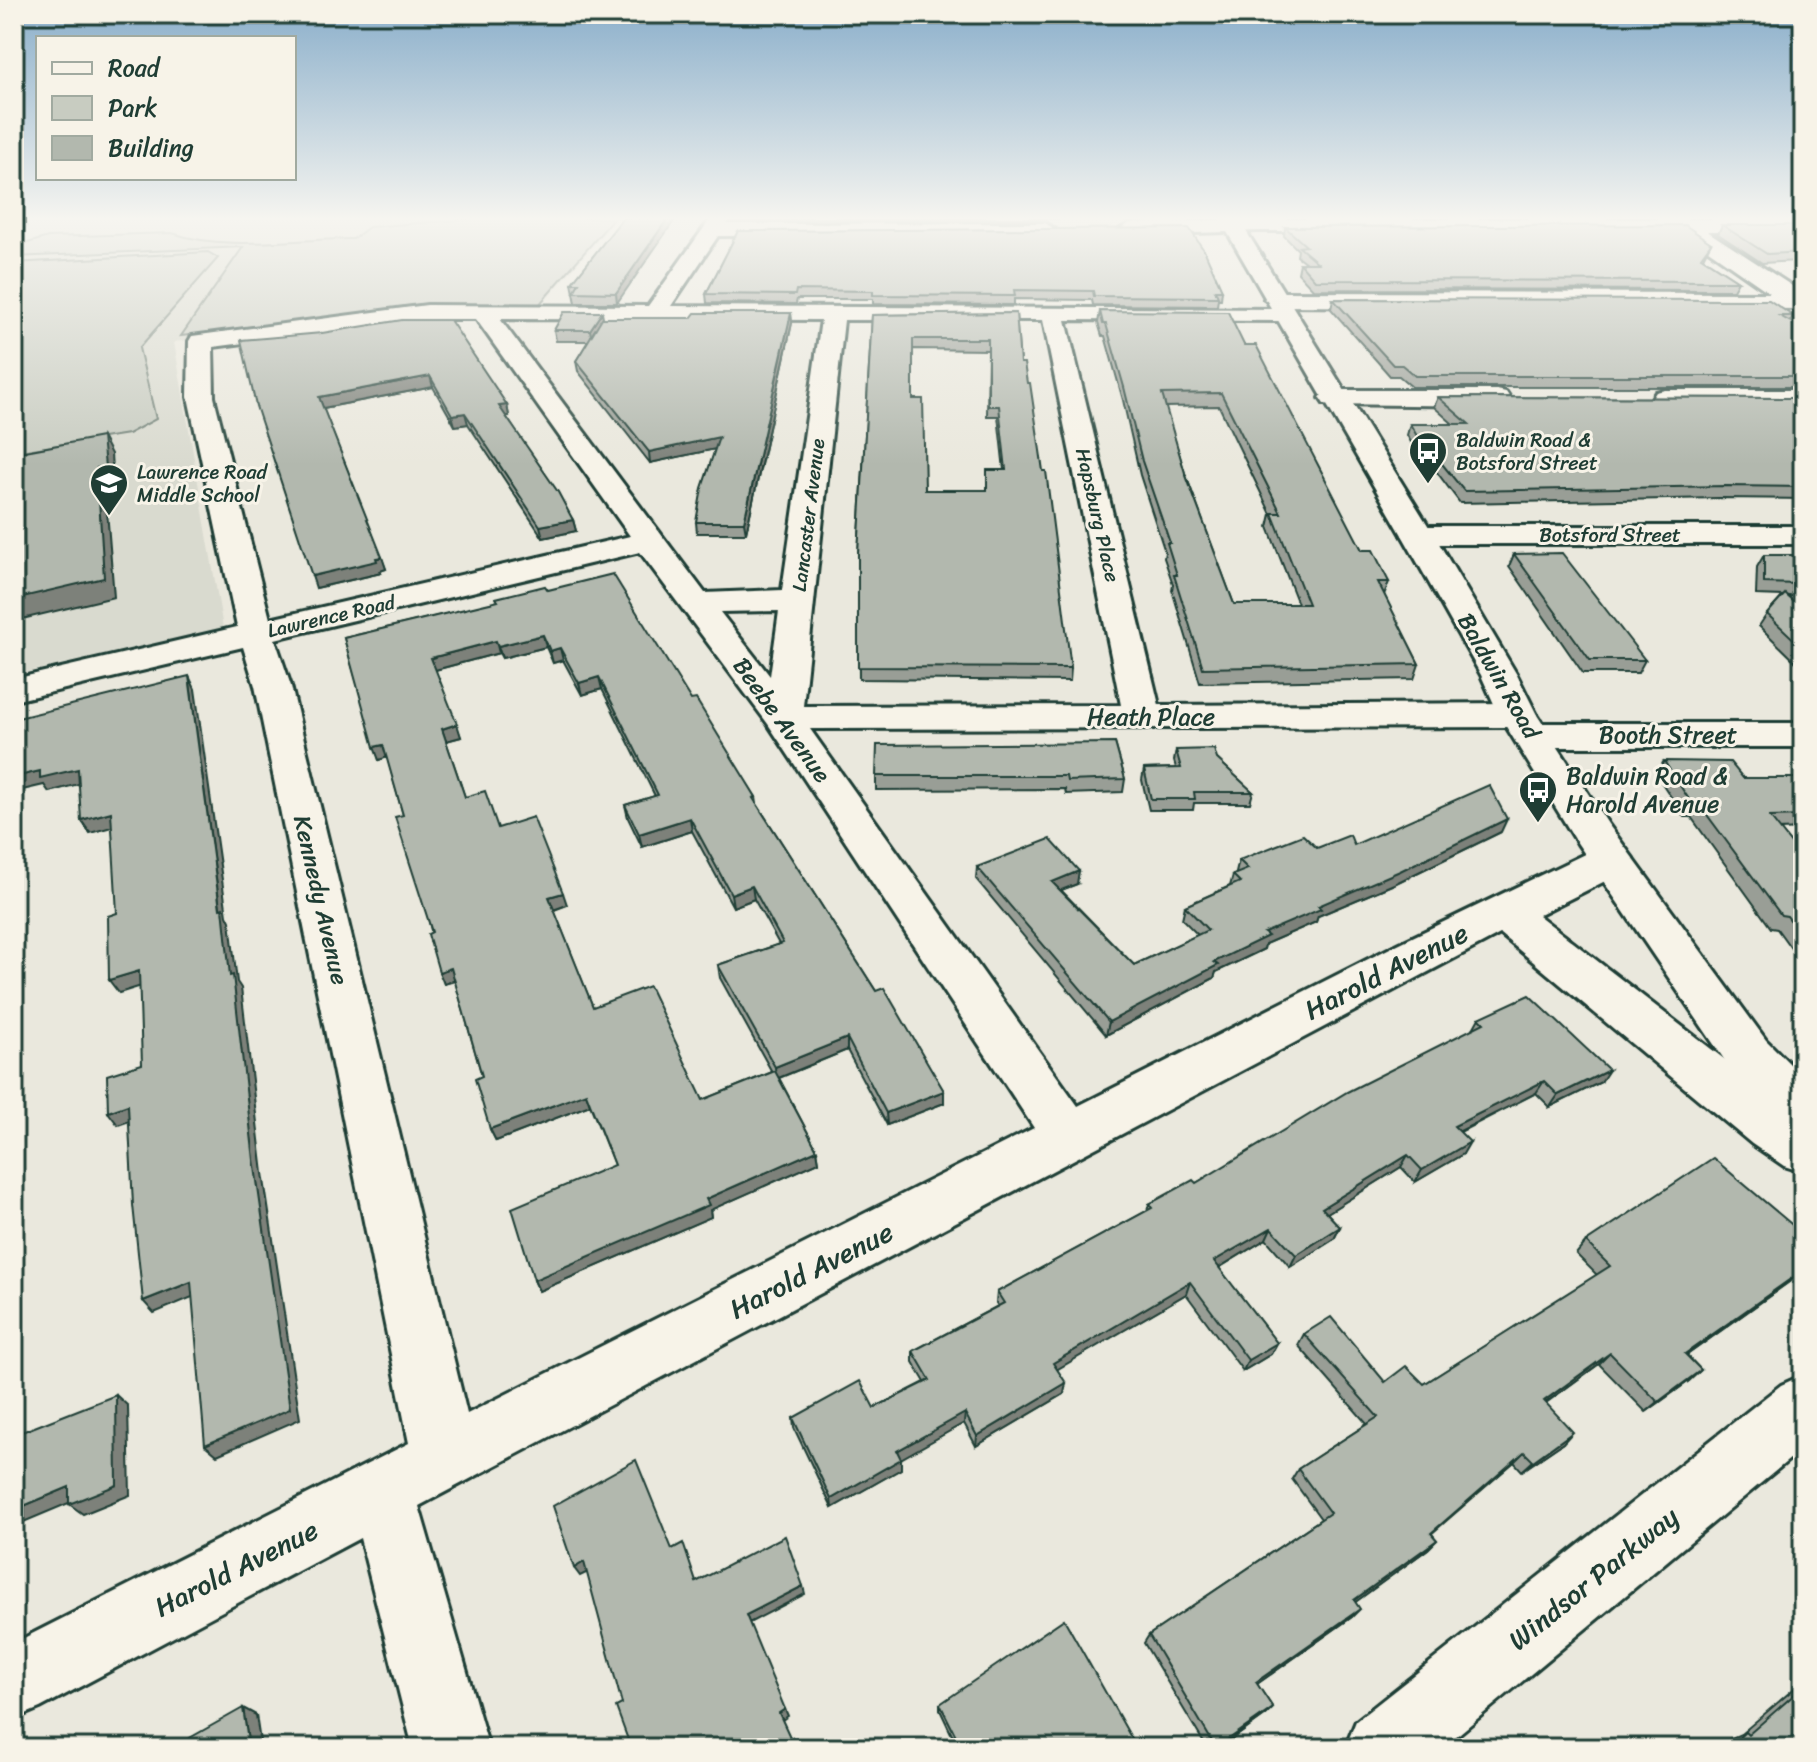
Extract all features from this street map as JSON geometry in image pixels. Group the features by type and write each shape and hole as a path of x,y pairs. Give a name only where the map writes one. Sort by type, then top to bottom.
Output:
{"street":[{"path":"654,313 663,300"},
{"name":"Baldwin Road","path":"1277,300 1418,535 1525,725 1610,860 1748,1054 1803,1112"},
{"path":"483,312 1053,313 1280,306 1710,300"},
{"name":"Kennedy Avenue","path":"445,1459 273,686 256,634 201,397 201,341 416,313 483,312"},
{"name":"Beebe Avenue","path":"483,312 641,526 648,541 783,718 1069,1136"},
{"name":"Lancaster Avenue","path":"783,718 833,313"},
{"name":"Hapsburg Place","path":"1053,313 1143,718"},
{"path":"1333,398 1515,398"},
{"path":"1643,398 1803,398"},
{"name":"Botsford Street","path":"1418,535 1803,535"},
{"name":"Lawrence Road","path":"14,690 648,541"},
{"path":"695,603 797,600"},
{"name":"Heath Place","path":"783,718 1143,718 1525,725"},
{"name":"Booth Street","path":"1525,725 1803,735"},
{"name":"Harold Avenue","path":"14,1682 1610,860"},
{"path":"1504,912 1771,1128 1803,1149"},
{"name":"Windsor Parkway","path":"1383,1748 1803,1407"},
{"path":"382,1492 451,1748"}],"shaded area":[{"name":"Lawrence Road Middle School","path":"14,300 546,300 539,308 425,309 174,342 223,628 14,675"}],"green space":[{"path":"14,300 181,300 139,348 156,419 128,434 14,452"},
{"path":"206,300 543,300 538,306 429,307 181,336"}],"building":[{"path":"1334,300 1769,300 1793,316 1780,316 1803,329 1803,376 1415,376 1402,365 1393,365"},
{"path":"1100,311 1228,312 1244,345 1256,345 1362,550 1373,550 1389,582 1378,582 1419,664 1203,668 1174,575 1177,575 1167,543 1170,543 1142,461 1106,324 1103,324","holes":["1221,393 1281,513 1272,513 1308,604 1234,604 1185,473 1162,394"]},
{"path":"564,312 602,312 590,330 554,330"},
{"path":"695,313 791,313 744,522 696,522 702,488 719,437 649,452 576,361 602,318 691,318"},
{"path":"1016,313 1020,363 1024,363 1027,383 1030,383 1043,471 1046,471 1071,668 858,667 858,554 872,315","holes":["913,339 988,339 988,406 999,406 1006,470 987,470 987,490 925,490 923,399 913,399"]},
{"path":"402,320 450,320 507,405 499,406 558,492 573,520 540,526 465,413 452,415 430,376 319,397 382,557 376,558 377,561 312,576 256,406 241,340 322,333"},
{"path":"1438,397 1803,398 1803,487 1464,491 1439,460 1431,460 1410,424 1469,424"},
{"path":"102,437 105,467 97,468 104,578 14,599 14,453"},
{"path":"1562,553 1645,660 1590,660 1514,554"},
{"path":"1764,555 1803,555 1803,584 1764,583"},
{"path":"613,574 691,700 696,699 756,797 753,798 876,991 884,988 944,1091 886,1113 847,1038 775,1067 718,965 783,943 752,886 731,894 690,818 639,834 625,805 658,795 599,677 579,683 560,648 550,651 543,635 498,646 496,641 431,658 457,724 442,729 465,797 485,791 498,828 533,817 563,893 549,897 593,1007 649,986 703,1100 775,1071 817,1150 706,1199 709,1205 534,1280 512,1208 614,1165 586,1093 490,1129 475,1079 482,1076 451,968 439,972 428,934 432,932 395,817 403,815 383,745 374,747 344,638 498,601 496,598 545,586 548,590"},
{"path":"1785,594 1803,610 1803,648 1767,614"},
{"path":"189,676 220,909 223,908 230,976 233,975 254,1160 290,1409 205,1445 191,1282 143,1301 133,1205 128,1105 108,1112 107,1075 142,1064 139,971 109,980 108,916 117,913 111,812 81,820 78,769 40,778 40,771 14,777 14,719"},
{"path":"1115,743 1125,779 1067,781 1066,776 876,776 877,745"},
{"path":"1214,749 1217,759 1253,792 1194,792 1195,799 1151,799 1144,769 1181,768 1176,750"},
{"path":"1664,761 1730,762 1743,778 1803,778 1803,816 1770,817 1803,859 1803,937 1787,916 1781,915 1699,804 1692,804"},
{"path":"1489,785 1507,819 1400,871 1318,906 1321,909 1264,933 1268,936 1214,962 1218,965 1109,1022 977,867 1050,839 1079,871 1052,882 1134,965 1208,930 1185,906 1240,882 1233,875 1248,869 1239,860 1303,835 1317,848 1350,835 1354,845"},
{"path":"1529,995 1609,1070 1558,1095 1544,1081 1454,1126 1470,1142 1422,1170 1408,1155 1322,1208 1340,1227 1296,1255 1271,1228 1214,1261 1277,1343 1248,1360 1190,1282 1053,1363 1066,1383 977,1436 965,1413 897,1451 901,1459 831,1499 793,1418 860,1381 874,1408 930,1380 913,1351 1004,1303 997,1292 1152,1208 1149,1204 1193,1180 1196,1183 1347,1092 1484,1023 1479,1018"},
{"path":"1713,1158 1803,1234 1803,1270 1685,1354 1701,1370 1658,1402 1610,1353 1544,1401 1573,1432 1533,1461 1524,1452 1431,1533 1437,1540 1354,1600 1360,1609 1256,1682 1273,1708 1216,1748 1149,1635 1330,1513 1298,1469 1378,1417 1304,1334 1331,1317 1385,1382 1406,1366 1424,1384 1610,1266 1586,1242"},
{"path":"116,1395 117,1485 69,1504 69,1487 14,1510 14,1435"},
{"path":"636,1460 672,1549 683,1543 696,1582 785,1536 803,1586 746,1615 785,1709 779,1713 795,1748 631,1748 616,1707 622,1704 584,1562 574,1568 553,1506"},
{"path":"1064,1619 1137,1748 962,1748 940,1704"},
{"path":"1803,1687 1803,1748 1728,1748 1745,1732 1748,1735"},
{"path":"243,1708 249,1748 172,1748"}],"place":[{"name":"Baldwin Road & Botsford Street","path":"1428,485"},
{"name":"Lawrence Road Middle School","path":"109,517"},
{"name":"Baldwin Road & Harold Avenue","path":"1538,824"}]}
